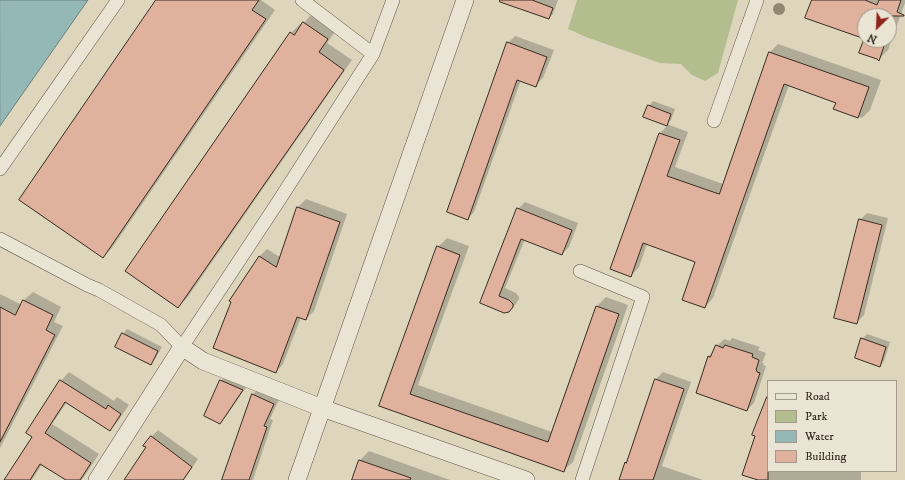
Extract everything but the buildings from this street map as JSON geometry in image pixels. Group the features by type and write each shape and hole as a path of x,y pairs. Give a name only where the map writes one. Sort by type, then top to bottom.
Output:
{"street":[{"path":"0,169 118,0"},
{"path":"302,0 373,54"},
{"path":"97,480 373,54 393,0"},
{"path":"297,480 465,0"},
{"path":"714,121 757,0"},
{"path":"0,239 99,290 161,325 182,347 203,361 322,408 526,480"},
{"path":"580,271 643,297 582,480"}],"green space":[{"path":"577,0 738,0 718,73 705,81 692,75 681,64 660,63 586,37 568,29"}],"water":[{"path":"0,0 88,0 0,126"}]}
